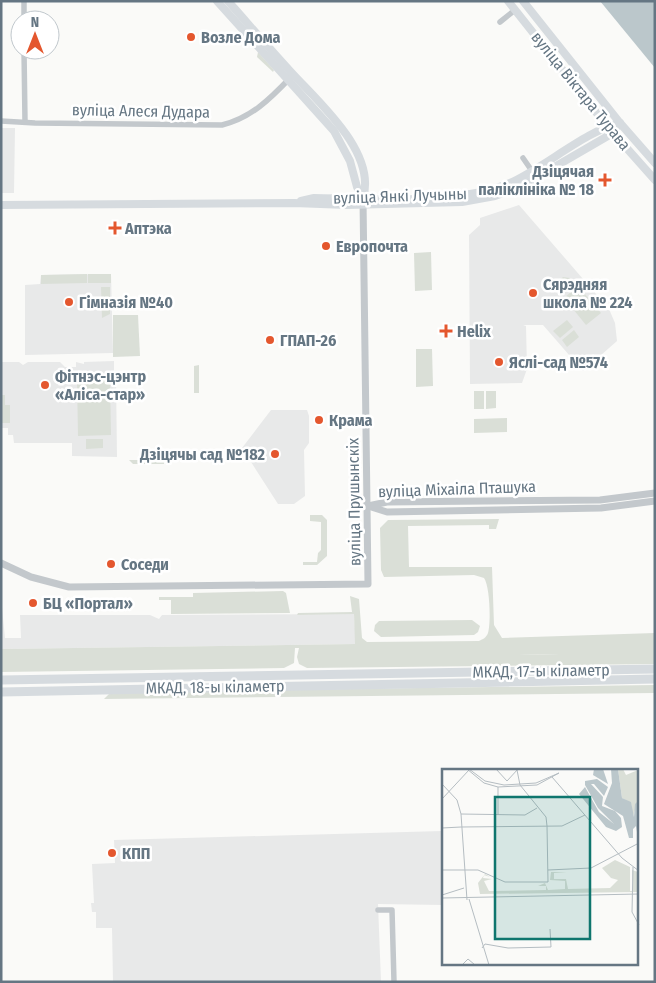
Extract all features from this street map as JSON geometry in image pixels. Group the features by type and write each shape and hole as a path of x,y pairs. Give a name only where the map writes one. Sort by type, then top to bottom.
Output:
{"highway":[{"name":"МКАД, 17-ы кіламетр","path":"428,677 655,668"},
{"name":"МКАД, 17-ы кіламетр","path":"428,677 655,678"},
{"name":"МКАД, 18-ы кіламетр","path":"1,680 428,677"},
{"name":"МКАД, 18-ы кіламетр","path":"1,692 428,677"}],"main road":[{"path":"217,1 291,78"},
{"path":"228,1 334,131 350,161 363,202"},
{"name":"вуліца Віктара Турава","path":"508,1 607,126 655,180"},
{"name":"вуліца Віктара Турава","path":"523,1 620,123 655,163"},
{"name":"вуліца Янкі Лучыны","path":"363,202 479,193 509,183 607,126 620,123"},
{"name":"вуліца Янкі Лучыны","path":"1,205 363,202 442,204 479,200 510,192 537,178 613,132 620,123"}],"street":[{"path":"500,22 515,10"},
{"path":"24,60 25,122"},
{"name":"вуліца Алеся Дудара","path":"1,121 222,125 234,122 255,111 291,78"},
{"path":"523,158 537,178"},
{"name":"вуліца Прушынскіх","path":"1,563 57,585 77,588 368,584 363,202"},
{"name":"вуліца Міхаіла Пташука","path":"368,506 387,502 600,500 655,493"},
{"name":"вуліца Міхаіла Пташука","path":"368,506 387,512 601,508 655,501"},
{"path":"378,910 392,910 394,982"}],"shaded area":[{"path":"600,1 655,1 655,68"},
{"path":"258,52 274,70 273,72 257,57"},
{"path":"1,128 15,128 14,193 1,193"},
{"name":"Сярэдняя школа № 224","path":"519,205 609,309 615,323 617,341 583,371 543,325 523,325 526,326 527,369 522,383 470,384 469,235 480,225 480,218"},
{"path":"431,252 432,290 415,291 414,253"},
{"path":"87,274 87,283 41,284 41,275"},
{"path":"88,274 111,274 111,283 88,283"},
{"name":"Гімназія №40","path":"111,274 113,353 25,355 25,285 40,284 41,275"},
{"path":"563,277 570,278 575,284 562,296 557,291 557,283"},
{"path":"578,286 601,313 586,325 564,298"},
{"path":"101,287 110,287 110,314 102,318"},
{"path":"113,315 138,315 140,356 113,357"},
{"path":"567,320 573,327 560,338 553,331"},
{"path":"574,330 579,337 567,347 562,340"},
{"path":"416,349 432,349 433,386 416,387"},
{"path":"114,361 117,457 72,456 72,443 14,443 13,435 8,435 8,428 1,428 1,362 19,362 23,365 28,362 60,362 65,367 76,367 76,362 84,364 84,362"},
{"path":"199,365 199,393 194,393 194,366"},
{"path":"110,379 111,435 78,436 77,380"},
{"path":"474,391 484,391 484,409 474,409"},
{"path":"486,391 496,391 496,408 486,409"},
{"path":"1,395 5,395 5,405 10,405 10,423 1,423"},
{"name":"Дзіцячы сад №182","path":"271,410 307,410 309,416 309,443 304,450 305,496 294,504 278,504 242,448"},
{"path":"507,418 507,432 474,433 474,419"},
{"path":"86,439 103,439 103,448 86,449"},
{"path":"129,460 164,460 164,464 133,464"},
{"path":"310,515 322,515 327,520 327,556 317,565 303,565 303,562 317,562 318,553 321,550 321,522 310,521"},
{"path":"499,519 496,529 489,529 489,525 408,526 409,567 492,567 494,625 502,638 655,633 655,664 307,668 299,664 297,657 299,648 295,648 294,663 284,668 1,672 1,649 355,644 354,614 297,615 298,613 352,612 350,596 359,599 362,638 367,642 479,641 484,638 488,633 490,614 488,589 484,578 474,575 384,577 381,570 380,528 388,520"},
{"path":"283,591 286,593 290,613 171,614 171,600 159,600 159,597 193,597 193,593"},
{"path":"1,598 5,638 21,638 20,615 150,615 159,619 162,615 354,614 356,644 1,649"},
{"path":"472,620 480,626 478,632 474,635 381,637 374,631 375,625 379,621"},
{"path":"655,685 655,693 104,699 111,692"},
{"path":"442,831 442,905 378,904 381,982 113,982 112,928 96,928 96,912 92,912 91,903 94,903 92,864 115,863 114,840"}],"place":[{"name":"Возле Дома","path":"191,37"},
{"name":"Дзіцячая паліклініка № 18","path":"605,180"},
{"name":"Аптэка","path":"115,228"},
{"name":"Европочта","path":"326,246"},
{"name":"Сярэдняя школа № 224","path":"533,293"},
{"name":"Гімназія №40","path":"69,302"},
{"name":"Helix","path":"446,331"},
{"name":"ГПАП-26","path":"270,340"},
{"name":"Яслі-сад №574","path":"499,362"},
{"name":"Фітнэс-цэнтр «Аліса-стар»","path":"45,385"},
{"name":"Крама","path":"319,420"},
{"name":"Дзіцячы сад №182","path":"275,454"},
{"name":"Соседи","path":"111,564"},
{"name":"БЦ «Портал»","path":"33,603"},
{"name":"КПП","path":"112,853"}]}
